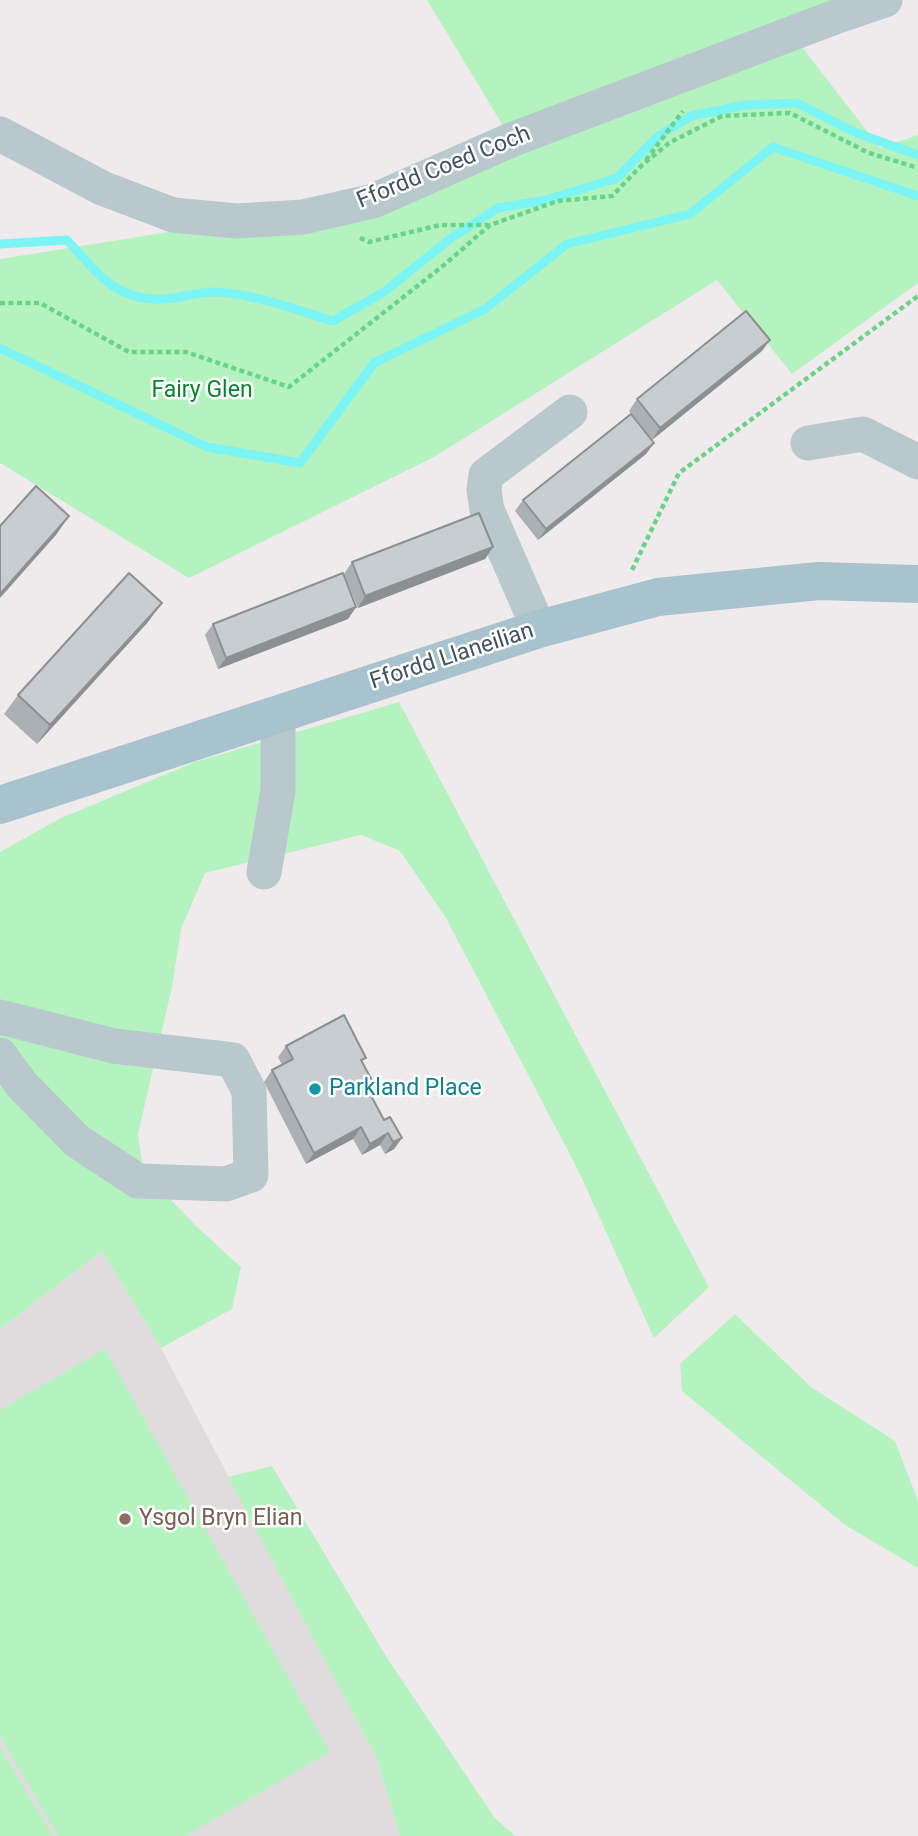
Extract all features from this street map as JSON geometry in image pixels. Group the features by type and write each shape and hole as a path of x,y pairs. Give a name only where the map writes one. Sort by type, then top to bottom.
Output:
{"main road":[{"name":"Ffordd Llaneilian","path":"1,802 539,629 659,597 819,581 918,584"}],"street":[{"name":"Ffordd Coed Coch","path":"0,134 102,188 173,215 237,221 303,217 373,201 511,140 885,0"},
{"path":"539,629 487,510 485,482 486,475 570,412"},
{"path":"808,443 863,434 918,462"},
{"path":"264,872 278,791 278,714"},
{"path":"0,1017 114,1046 233,1060 249,1091 251,1175 226,1184 138,1181 77,1141 22,1084 0,1055"}],"path":[{"path":"457,225 489,225 558,201 612,196 641,166 669,143 722,116 790,113 869,153 918,168"},
{"path":"641,166 679,116"},
{"path":"0,303 40,303 129,352 186,352 289,387 434,274 489,225"},
{"path":"613,609 679,473 918,296"}],"shaded area":[{"name":"Ysgol Bryn Elian","path":"102,1251 161,1348 377,1759 400,1836 0,1836 0,1329"}],"green space":[{"name":"Fairy Glen","path":"427,0 886,0 792,34 880,148 918,135 918,283 792,374 717,280 434,457 189,578 0,463 0,259 237,221 303,217 511,139"},
{"path":"399,702 709,1287 654,1338 579,1172 446,918 400,851 361,835 205,873 181,929 172,987 138,1134 143,1171 197,1227 241,1267 232,1309 161,1348 102,1251 0,1329 0,852 61,818 195,762"},
{"path":"735,1314 811,1387 895,1441 918,1501 918,1568 845,1525 682,1391 680,1364"},
{"name":"Ysgol Bryn Elian","path":"105,1349 330,1752 186,1836 58,1836 0,1736 0,1410"},
{"path":"272,1466 389,1661 495,1818 515,1836 400,1836 377,1759 228,1477"},
{"path":"0,1747 53,1836 0,1836"}],"building":[{"path":"746,311 770,340 660,428 637,399"},
{"path":"631,414 654,443 546,529 523,500"},
{"path":"36,486 69,516 0,594 0,526"},
{"path":"479,513 493,547 365,596 352,562"},
{"path":"129,573 162,603 50,725 18,695"},
{"path":"343,573 356,607 226,658 213,624"},
{"name":"Parkland Place","path":"344,1015 366,1058 361,1060 375,1086 368,1090 384,1120 390,1117 402,1138 393,1142 388,1133 370,1144 361,1127 314,1153 272,1070 293,1059 286,1046"}],"waterway":[{"path":"0,244 67,240 98,274 133,296 164,299 211,292 233,294 333,321 384,292 451,238 498,208 546,200 617,178 657,137 691,116 745,105 797,103 854,132 918,155"},
{"path":"0,348 207,447 300,463 374,363 485,309 567,244 690,214 773,147 918,196"}],"place":[{"name":"Parkland Place","path":"315,1089"},
{"name":"Ysgol Bryn Elian","path":"125,1519"}]}
